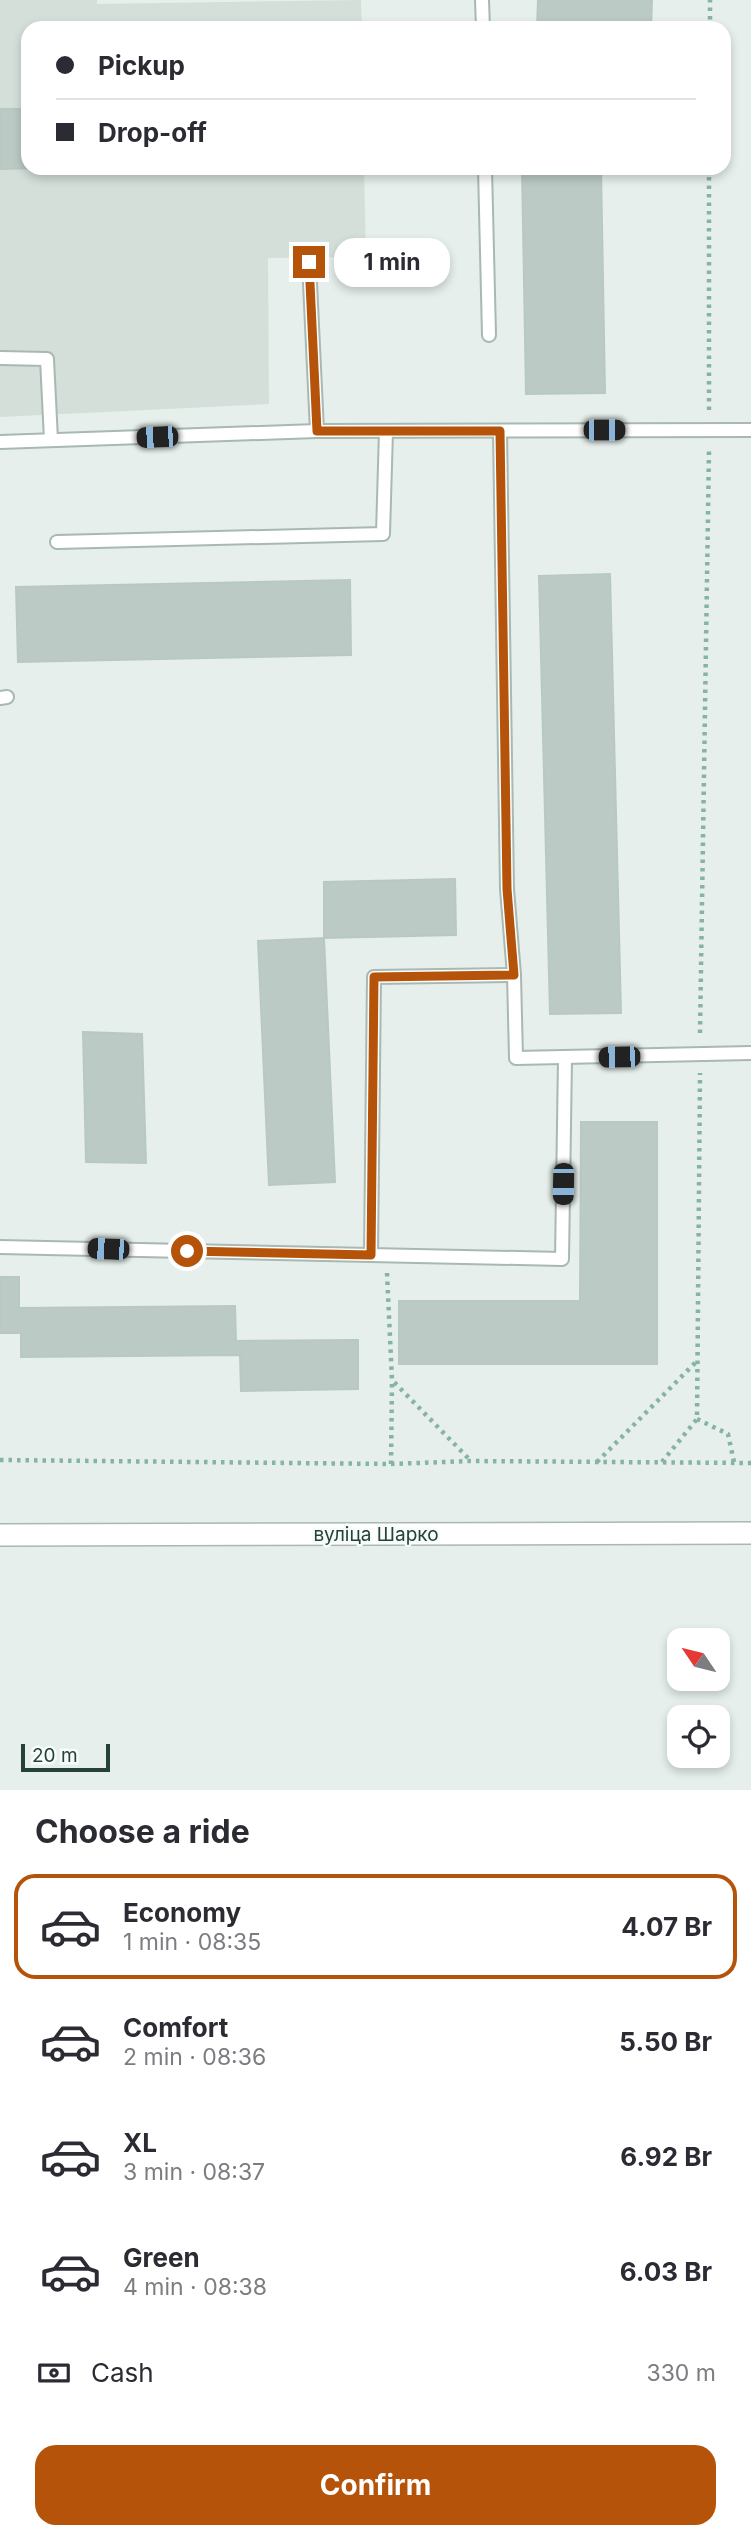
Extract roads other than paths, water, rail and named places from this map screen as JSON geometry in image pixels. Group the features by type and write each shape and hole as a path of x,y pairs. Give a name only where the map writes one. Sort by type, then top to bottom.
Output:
{"street":[{"name":"вуліца Шарко","path":"0,1535 751,1533"}],"lane":[{"path":"482,0 482,21"},
{"path":"485,175 489,335"},
{"path":"309,262 317,431"},
{"path":"0,358 47,359 51,440"},
{"path":"0,442 317,431 751,430"},
{"path":"57,542 383,534 386,431"},
{"path":"500,431 507,889 514,975 516,1058 751,1052"},
{"path":"371,1255 374,977 514,975"},
{"path":"0,1247 562,1259 565,1058"}]}
